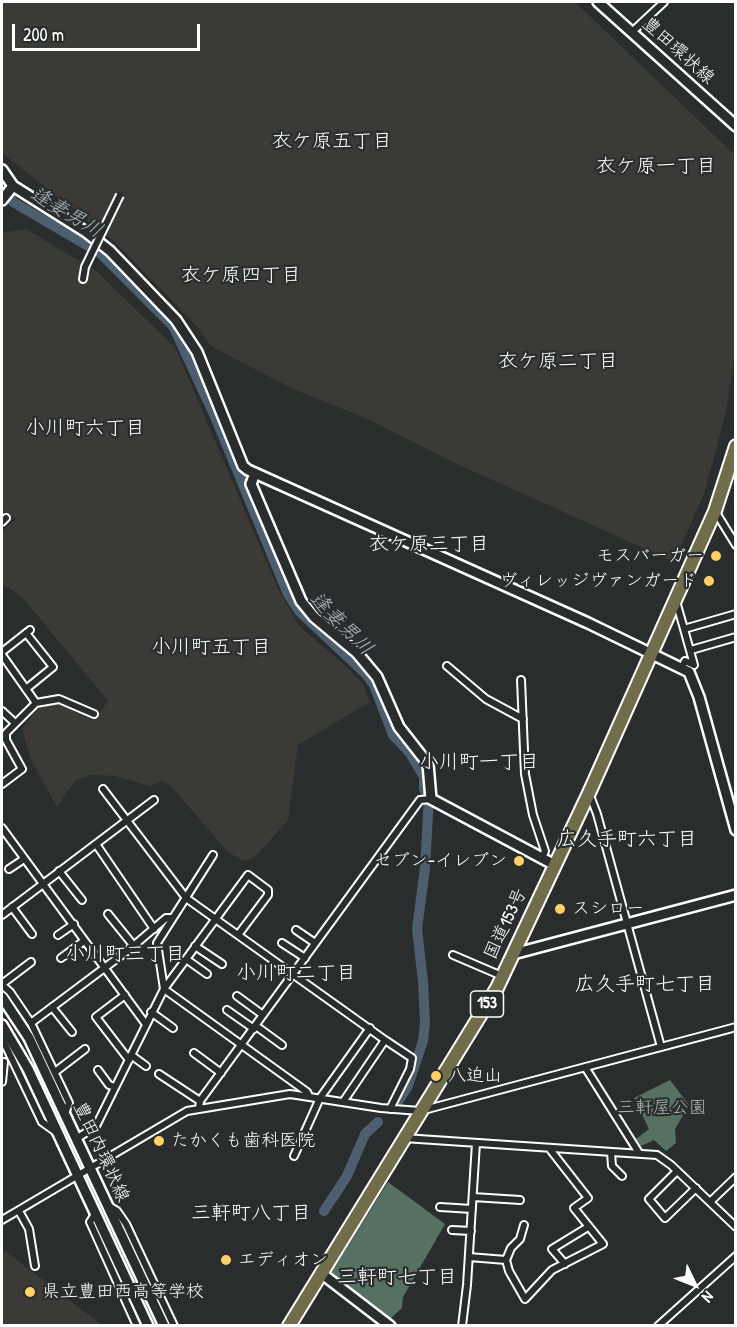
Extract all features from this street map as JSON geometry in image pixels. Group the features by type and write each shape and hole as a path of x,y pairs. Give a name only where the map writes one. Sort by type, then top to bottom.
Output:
{"highway":[{"name":"国道153号","path":"289,1325 502,976 553,864 589,793 675,596 715,511 735,452"}],"street":[{"name":"豊田環状線","path":"598,2 735,126"},
{"path":"632,32 663,2"},
{"path":"2,170 7,193 99,242 177,320 197,352 243,466 650,652 689,672 694,682 735,830"},
{"path":"83,279 85,267 120,195"},
{"path":"255,473 251,484 301,601 314,617 357,653 377,677 394,719 428,764 431,799"},
{"path":"715,511 735,545"},
{"path":"675,596 694,665 685,661 682,667"},
{"path":"684,629 735,614"},
{"path":"26,689 53,667 28,631 2,653 26,689 36,703"},
{"path":"691,650 735,637"},
{"path":"447,666 486,699 523,719"},
{"path":"522,681 525,774 532,815 544,851 542,858"},
{"path":"2,784 22,769 6,740 6,733 36,703 59,699 94,714"},
{"path":"2,711 15,723"},
{"path":"103,789 186,898 412,1058 410,1069 390,1109"},
{"path":"589,793 597,814 661,1047"},
{"path":"200,1105 420,800 431,799 553,864"},
{"path":"2,915 154,800"},
{"path":"2,828 145,1023"},
{"path":"96,844 117,872 119,882 154,929"},
{"path":"213,855 157,943 164,989 307,1092 309,1096"},
{"path":"9,869 24,859"},
{"path":"59,871 82,900"},
{"path":"76,1139 96,1126 145,1023 164,989 248,875 268,890 268,894 238,935"},
{"path":"513,954 628,926 735,895"},
{"path":"12,907 32,934"},
{"path":"108,914 133,945"},
{"path":"31,1023 166,918 171,918"},
{"path":"58,935 74,924"},
{"path":"296,930 315,943"},
{"path":"61,958 84,941"},
{"path":"282,943 304,958"},
{"path":"195,946 222,964"},
{"path":"453,956 502,976"},
{"path":"186,959 207,974"},
{"path":"31,962 2,984 31,1023 55,1072 69,1103 65,1115"},
{"name":"豊田内環状線","path":"2,996 29,1038 107,1204 170,1325"},
{"path":"125,996 96,1017 130,1057 146,1066"},
{"path":"237,996 263,1015"},
{"path":"52,1007 72,1032"},
{"path":"227,1010 282,1045"},
{"path":"151,1012 173,1028"},
{"name":"豊田内環状線","path":"2,1025 27,1069 148,1326"},
{"path":"2,1221 180,1114 200,1105 278,1094 420,1111 735,1027"},
{"path":"294,1156 320,1098 370,1028"},
{"path":"2,1038 42,1122 56,1132"},
{"path":"343,1102 385,1040"},
{"path":"55,1072 85,1049"},
{"path":"194,1053 221,1073"},
{"path":"2,1082 3,1062 12,1056"},
{"path":"585,1067 639,1153"},
{"path":"98,1070 110,1085 115,1087"},
{"path":"159,1074 200,1105"},
{"path":"404,1138 657,1155 696,1188 735,1227"},
{"path":"462,1326 476,1143"},
{"path":"524,1225 520,1239 511,1248 506,1260 525,1299 552,1270 603,1244 574,1208 588,1197 549,1148"},
{"path":"610,1152 612,1166 622,1176"},
{"path":"677,1171 648,1199 665,1218 696,1188"},
{"path":"710,1202 735,1178"},
{"path":"473,1197 520,1200"},
{"path":"440,1207 472,1209"},
{"path":"20,1211 29,1230 35,1266"},
{"path":"95,1214 90,1222 137,1326"},
{"path":"565,1264 552,1250 588,1227"},
{"path":"453,1230 471,1231"},
{"path":"658,1326 735,1256"},
{"path":"469,1257 506,1260"},
{"path":"321,1273 390,1326"}],"shaded area":[{"path":"2,2 575,2 735,155 735,354 726,411 705,491 674,562 455,463 370,420 293,389 211,346 195,324 115,242 2,153"},
{"path":"26,229 96,271 175,347 279,591 299,626 349,669 364,686 370,702 298,745 288,820 254,858 242,861 226,850 171,786 162,781 150,786 115,776 91,775 75,781 57,807 30,758 22,729 41,704 67,702 98,715 108,701 24,599 10,588 2,586 2,531 16,519 2,510 2,233"},
{"name":"県立豊田西高等学校","path":"2,1251 6,1252 102,1325 2,1325"}],"green space":[{"name":"三軒屋公園","path":"670,1080 689,1105 675,1129 676,1143 666,1151 654,1140 641,1146 636,1139 649,1129 634,1098"},
{"path":"388,1182 445,1224 403,1297 402,1308 389,1320 329,1276"}],"waterway":[{"name":"逢妻男川","path":"2,184 13,202 100,253 173,326 216,419 288,594 299,611 366,674 374,685 393,735 410,753 424,777 424,789 429,797 425,868 417,929 425,1023 423,1041 408,1086 397,1103"},
{"name":"逢妻男川","path":"324,1211 347,1176 365,1134 378,1122"}],"place":[{"name":"モスバーガー","path":"716,556"},
{"name":"ヴィレッジヴァンガード","path":"709,581"},
{"name":"セブン-イレブン","path":"519,861"},
{"name":"スシロー","path":"560,909"},
{"name":"八迫山","path":"436,1076"},
{"name":"たかくも歯科医院","path":"159,1141"},
{"name":"エディオン","path":"226,1260"},
{"name":"県立豊田西高等学校","path":"30,1292"}],"district":[{"name":"衣ケ原五丁目","path":"332,142"},
{"name":"衣ケ原一丁目","path":"656,167"},
{"name":"衣ケ原四丁目","path":"241,276"},
{"name":"衣ケ原二丁目","path":"558,362"},
{"name":"小川町六丁目","path":"85,429"},
{"name":"衣ケ原三丁目","path":"429,545"},
{"name":"小川町五丁目","path":"211,648"},
{"name":"小川町一丁目","path":"479,763"},
{"name":"広久手町六丁目","path":"627,840"},
{"name":"小川町三丁目","path":"125,955"},
{"name":"小川町二丁目","path":"296,974"},
{"name":"広久手町七丁目","path":"645,985"},
{"name":"三軒町八丁目","path":"251,1214"},
{"name":"三軒町七丁目","path":"397,1278"}]}
